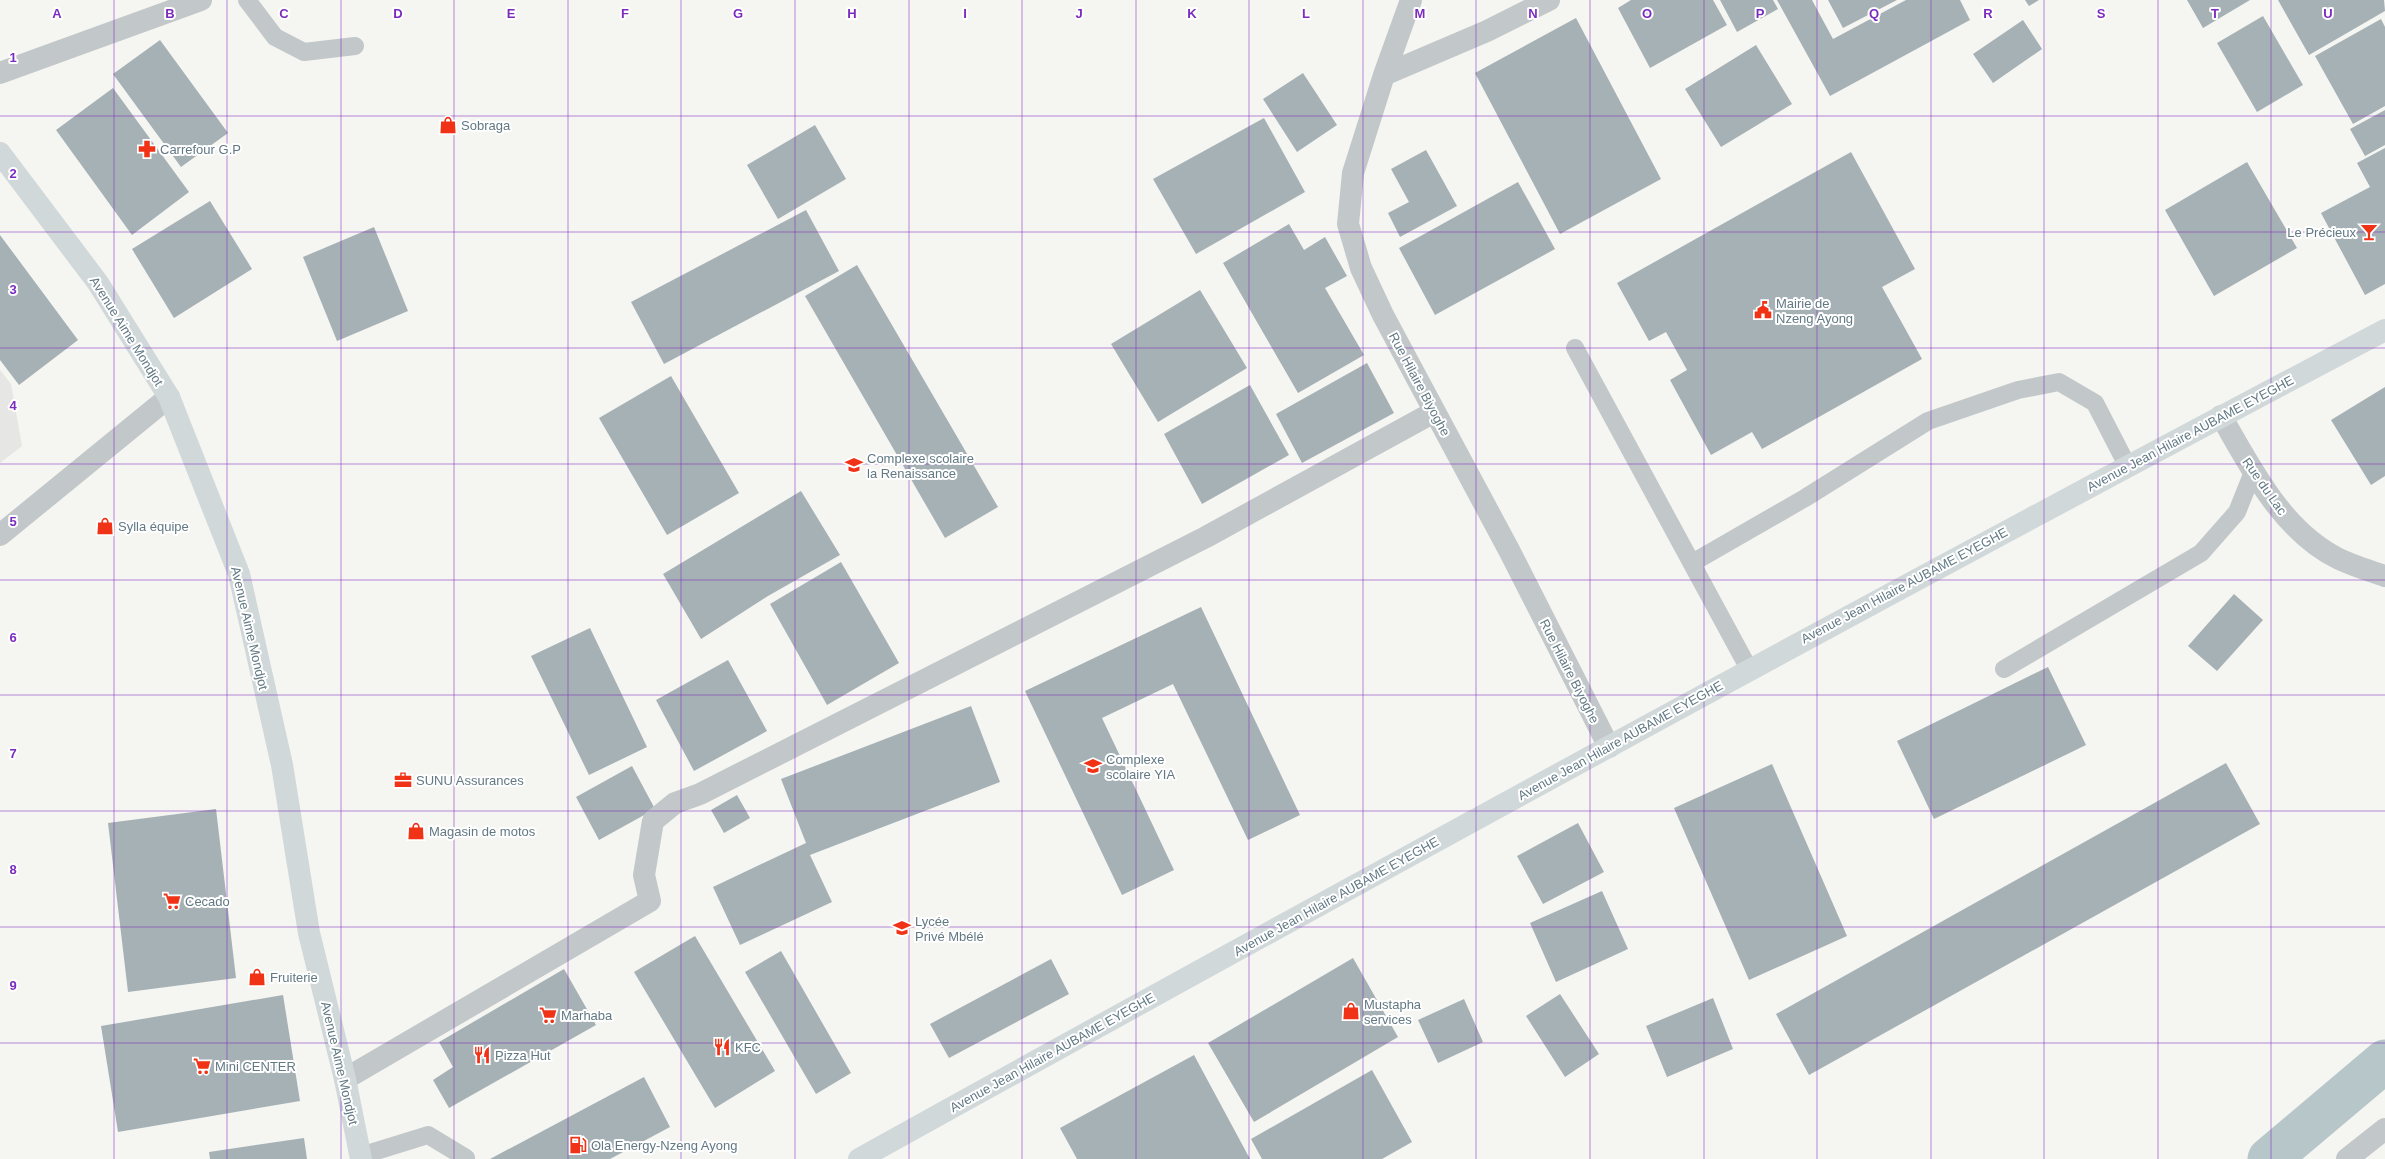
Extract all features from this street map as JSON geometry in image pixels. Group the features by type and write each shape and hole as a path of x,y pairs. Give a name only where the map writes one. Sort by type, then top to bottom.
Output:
{"main road":[{"name":"Avenue Aime Mondjot","path":"0,153 98,283 169,397 239,574 282,765 309,933 345,1079 361,1157"},
{"name":"Avenue Jean Hilaire AUBAME EYEGHE","path":"859,1159 1749,669 2127,465 2385,330"}],"street":[{"path":"0,73 201,0"},
{"name":"Rue Hilaire Biyoghe","path":"1411,0 1384,75 1353,173 1348,224 1361,268 1434,412 1510,552 1609,747"},
{"path":"1384,75 1486,31 1549,0"},
{"path":"0,535 169,397"},
{"path":"345,1079 650,901 644,874 653,821 675,803 700,794 1206,537 1434,412"},
{"name":"Rue du Lac","path":"2222,416 2253,472 2278,509 2312,540 2338,558 2385,576"},
{"path":"2347,1159 2385,1129"}],"lane":[{"path":"247,0 275,37 304,52 355,46"},
{"path":"1575,348 1749,669"},
{"path":"1692,563 1805,498 1928,421 2018,390 2059,382 2095,403 2127,465"},
{"path":"2004,669 2201,553 2237,512 2253,472"},
{"path":"361,1157 428,1135 466,1158"}],"shaded area":[{"path":"0,370 11,384 22,446 0,463"}],"building":[{"path":"1631,0 1713,0 1727,25 1650,68 1618,8"},
{"path":"1720,0 1773,0 1778,9 1737,32"},
{"path":"1777,0 1812,0 1833,39 1906,0 1960,0 1970,20 1830,96"},
{"path":"1828,0 1897,0 1843,28"},
{"path":"2025,0 2039,0 2029,6"},
{"path":"2187,0 2250,0 2203,28"},
{"path":"2278,0 2384,0 2385,11 2309,55"},
{"path":"2263,16 2303,85 2257,112 2217,43"},
{"path":"1576,18 1661,179 1560,234 1475,73"},
{"path":"2381,19 2385,27 2385,106 2353,124 2315,56"},
{"path":"2023,20 2042,49 1993,83 1973,54"},
{"path":"160,40 228,133 181,167 113,74"},
{"path":"1756,45 1792,104 1721,147 1685,89"},
{"path":"1303,73 1337,125 1297,152 1263,99"},
{"path":"113,88 189,192 132,235 56,130"},
{"path":"2385,110 2385,145 2365,156 2350,129"},
{"path":"1264,118 1305,192 1196,254 1153,179"},
{"path":"815,125 846,179 778,219 747,165"},
{"path":"2385,148 2385,284 2365,295 2321,213 2370,187 2357,163"},
{"path":"1426,150 1457,206 1400,237 1388,213 1409,202 1391,169"},
{"name":"Mairie de Nzeng Ayong","path":"1851,152 1915,269 1882,287 1922,359 1762,449 1752,432 1711,455 1670,380 1687,370 1666,332 1649,341 1617,283"},
{"path":"2247,162 2297,248 2214,296 2165,210"},
{"path":"1518,182 1555,249 1435,315 1399,248"},
{"path":"210,201 252,269 174,318 132,249"},
{"path":"806,210 839,271 664,364 631,302"},
{"path":"1289,224 1304,250 1325,237 1347,276 1325,288 1364,355 1298,393 1223,263"},
{"path":"374,227 408,311 337,341 303,257"},
{"path":"0,235 78,340 19,385 0,360"},
{"path":"857,265 998,507 945,538 805,296"},
{"path":"1200,290 1247,368 1158,422 1111,344"},
{"path":"1367,363 1394,413 1302,463 1276,414"},
{"path":"671,376 739,493 667,535 599,418"},
{"path":"1250,385 1289,455 1202,504 1164,434"},
{"path":"2385,387 2385,476 2371,485 2331,420"},
{"path":"801,491 840,555 768,596 701,639 663,574"},
{"path":"841,562 899,663 827,705 770,604"},
{"path":"2234,594 2263,620 2217,671 2188,646"},
{"name":"Complexe scolaire YIA","path":"1201,607 1300,815 1248,840 1173,684 1102,718 1174,870 1122,895 1025,691"},
{"path":"590,628 647,747 589,775 531,656"},
{"path":"728,660 767,731 694,771 656,700"},
{"path":"2048,667 2086,745 1934,819 1897,741"},
{"path":"971,706 1000,782 810,855 832,902 740,945 713,887 806,843 781,779"},
{"path":"2226,763 2260,824 1809,1075 1776,1014"},
{"path":"1772,764 1847,936 1749,980 1674,808"},
{"path":"632,766 655,809 599,840 576,797"},
{"path":"737,795 750,818 724,833 711,810"},
{"name":"Cecado","path":"216,809 236,978 128,992 108,823"},
{"path":"1578,823 1604,872 1543,904 1517,856"},
{"path":"1602,891 1628,949 1556,982 1530,923"},
{"path":"695,936 775,1071 715,1108 634,972"},
{"path":"781,951 851,1073 816,1094 745,972"},
{"path":"1353,958 1398,1037 1254,1122 1208,1043"},
{"path":"1051,959 1069,994 949,1058 930,1024"},
{"path":"564,969 596,1025 449,1108 433,1080 453,1067 439,1042"},
{"path":"1560,994 1599,1054 1565,1077 1526,1016"},
{"path":"283,995 300,1101 118,1132 101,1026"},
{"path":"1713,998 1733,1049 1667,1077 1646,1026"},
{"path":"1464,999 1483,1042 1438,1063 1418,1020"},
{"path":"1194,1055 1250,1159 1077,1159 1060,1128"},
{"path":"1372,1070 1412,1142 1382,1159 1262,1159 1251,1139"},
{"path":"644,1077 670,1127 610,1159 490,1159"},
{"path":"304,1138 307,1159 210,1159 209,1152"}],"waterway":[{"path":"2269,1159 2385,1061"}],"place":[{"name":"Sobraga","path":"448,125"},
{"name":"Carrefour G.P","path":"147,149"},
{"name":"Le Précieux","path":"2369,232"},
{"name":"Mairie de Nzeng Ayong","path":"1763,310"},
{"name":"Complexe scolaire la Renaissance","path":"854,465"},
{"name":"Sylla équipe","path":"105,526"},
{"name":"Complexe scolaire YIA","path":"1093,766"},
{"name":"SUNU Assurances","path":"403,780"},
{"name":"Magasin de motos","path":"416,831"},
{"name":"Cecado","path":"172,901"},
{"name":"Lycée Privé Mbélé","path":"902,928"},
{"name":"Fruiterie","path":"257,977"},
{"name":"Mustapha services","path":"1351,1011"},
{"name":"Marhaba","path":"548,1015"},
{"name":"KFC","path":"722,1047"},
{"name":"Pizza Hut","path":"482,1055"},
{"name":"Mini CENTER","path":"202,1066"},
{"name":"Ola Energy-Nzeng Ayong","path":"578,1145"}]}
